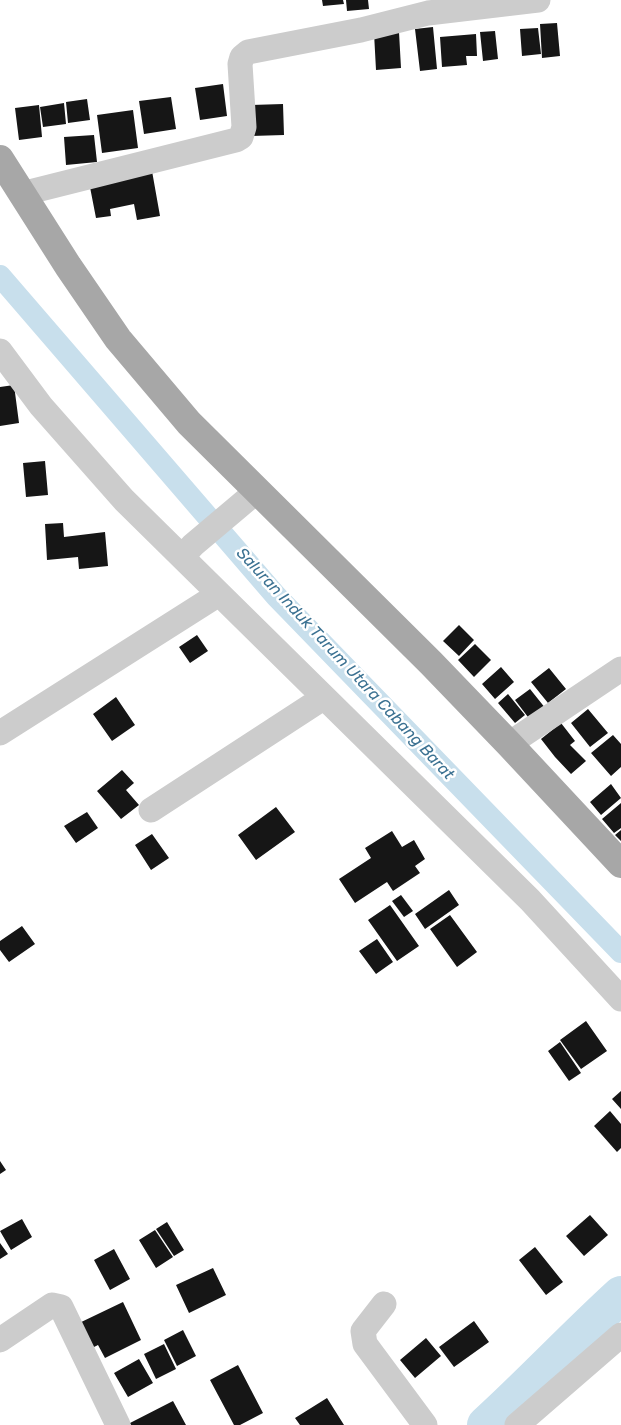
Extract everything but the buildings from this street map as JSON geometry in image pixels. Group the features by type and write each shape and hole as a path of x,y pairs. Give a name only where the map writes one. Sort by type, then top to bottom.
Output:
{"main road":[{"path":"0,159 21,194 118,339 189,423 431,663 621,864"}],"street":[{"path":"21,194 236,140 241,137 244,126 240,64 242,57 248,52 361,30 428,13 538,0"},
{"path":"0,351 41,406 124,500 188,551 219,594 530,900 621,998"},
{"path":"188,551 258,491"},
{"path":"0,733 219,594"},
{"path":"509,744 621,669"},
{"path":"151,810 323,698"},
{"path":"384,1304 363,1331 365,1344 414,1421"},
{"path":"0,1340 52,1305 61,1307 118,1425"},
{"path":"518,1425 621,1335"}],"waterway":[{"name":"Saluran Induk Tarum Utara Cabang Barat","path":"0,276 276,596 621,952"},
{"path":"486,1425 621,1295"}]}
